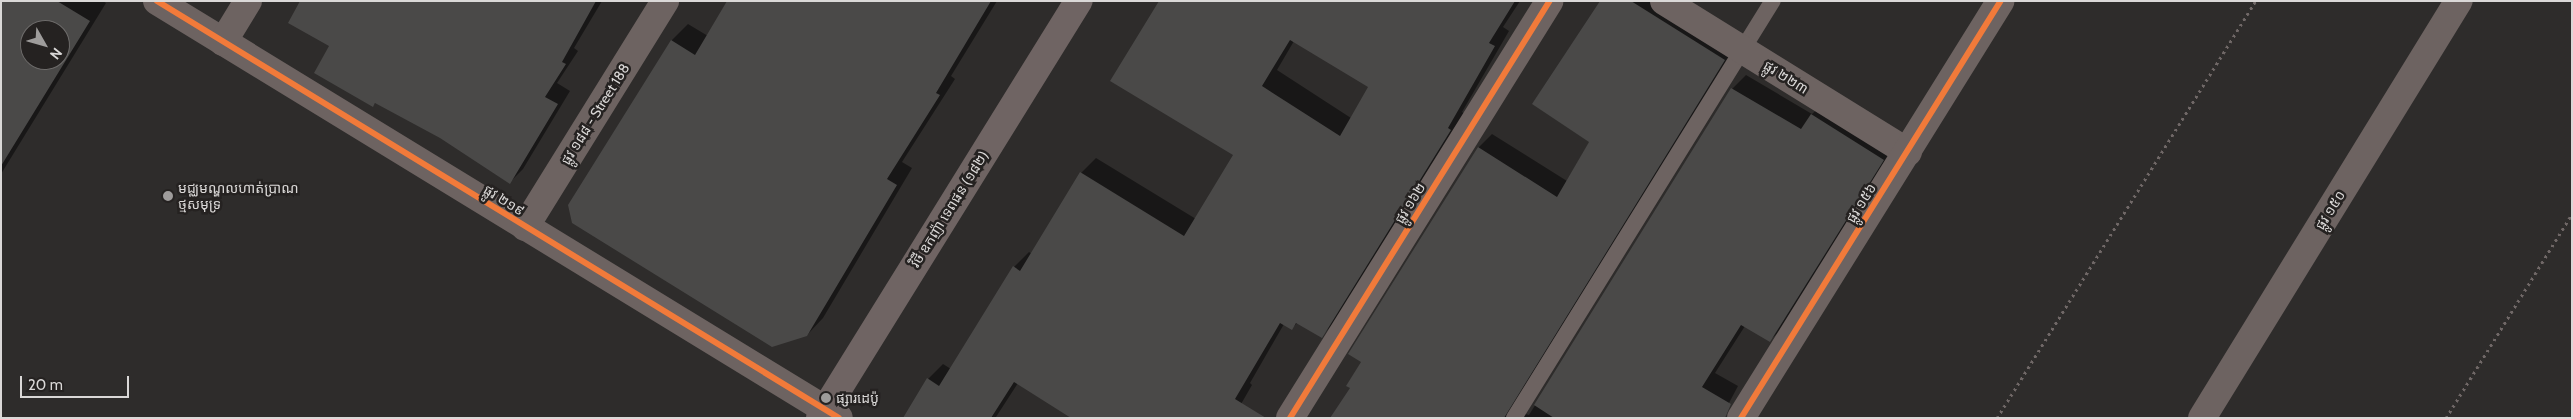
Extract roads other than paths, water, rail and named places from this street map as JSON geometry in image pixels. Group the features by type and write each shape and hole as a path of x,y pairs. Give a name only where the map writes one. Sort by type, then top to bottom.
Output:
{"street":[{"name":"ផ្លូវ ២១៩","path":"156,1 828,415"},
{"path":"223,42 248,1"},
{"name":"ផ្លូវ ១៨៨ - Street 188","path":"525,227 665,1"},
{"name":"វិថី ឧកញ៉ា ទេពផន (១៨២)","path":"828,415 1079,1"},
{"name":"ផ្លូវ ១៦២","path":"1290,418 1550,1"},
{"name":"ផ្លូវ ២២៣","path":"1664,1 1908,152"},
{"name":"ផ្លូវ ១៥៦","path":"1742,418 2001,1"},
{"name":"ផ្លូវ ១៥០","path":"2202,418 2459,1"}],"lane":[{"path":"1514,418 1773,1"}],"place":[{"name":"មជ្ឈមណ្ឌលហាត់ប្រាណ ថ្មសមុទ្រ","path":"168,196"},
{"name":"ផ្សារដេប៉ូ","path":"826,398"}]}
